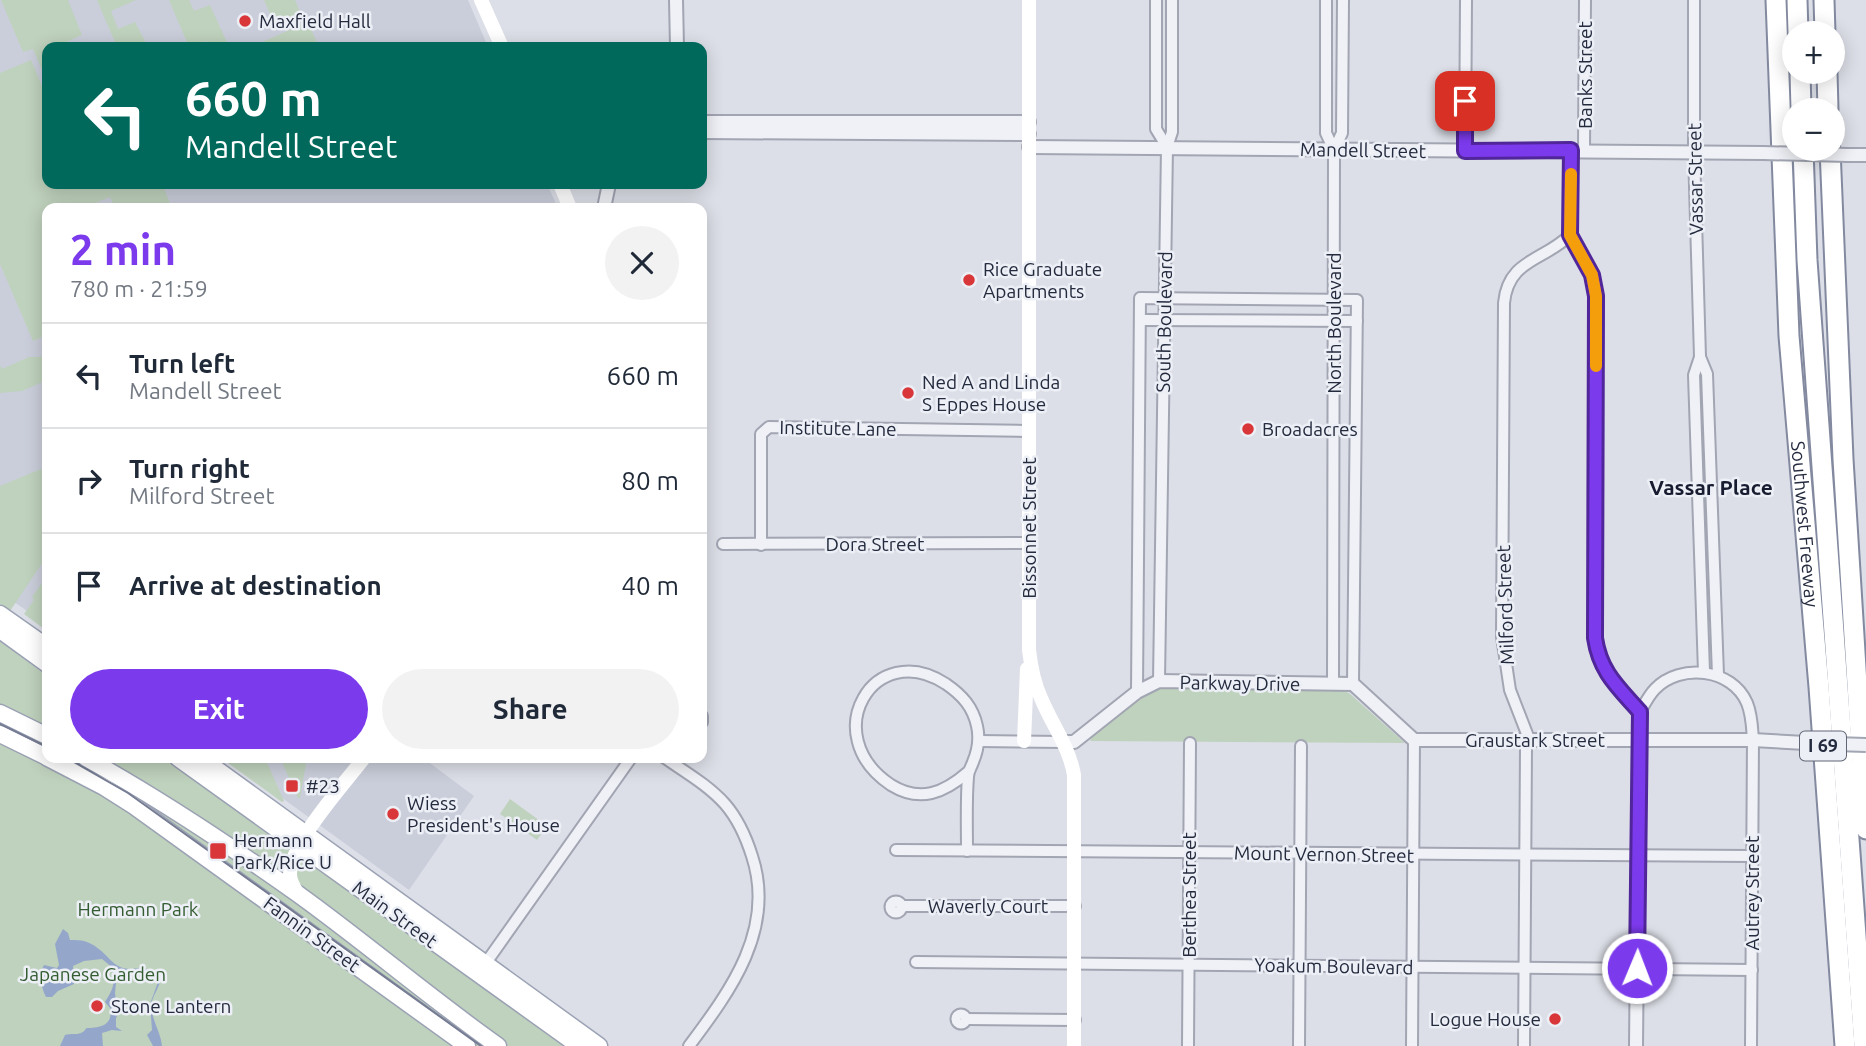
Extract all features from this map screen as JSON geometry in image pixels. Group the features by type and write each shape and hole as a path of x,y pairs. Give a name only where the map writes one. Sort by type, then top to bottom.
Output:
{"highway":[{"name":"Southwest Freeway","path":"1776,0 1789,336 1819,687 1844,1046"},
{"path":"1797,0 1798,21"},
{"path":"1824,0 1825,21"},
{"path":"1803,161 1807,260 1864,1046"},
{"name":"Southwest Freeway","path":"1839,161 1843,459 1866,829"}],"main road":[{"path":"481,0 500,42"},
{"name":"Bissonnet Street","path":"1029,0 1029,650 1033,677 1071,758 1074,775 1074,1046"},
{"path":"0,614 42,644"},
{"path":"0,630 42,660"},
{"path":"1024,741 1029,650"},
{"path":"0,713 42,734"},
{"name":"Fannin Street","path":"0,734 42,754"},
{"name":"Fannin Street","path":"59,763 134,806 467,1046"},
{"name":"Fannin Street","path":"95,763 152,795 299,895 422,991 498,1046"},
{"name":"Main Street","path":"186,763 303,839"},
{"name":"Main Street","path":"207,763 303,839 579,1046"},
{"path":"299,895 291,883 290,873 303,839 360,763"},
{"name":"Main Street","path":"481,970 599,1046"}],"street":[{"path":"676,0 677,42"},
{"name":"South Boulevard","path":"1156,0 1156,129 1167,147"},
{"name":"South Boulevard","path":"1159,681 1167,147 1172,132 1172,0"},
{"name":"North Boulevard","path":"1326,0 1326,133 1334,150 1333,684"},
{"name":"North Boulevard","path":"1334,150 1342,133 1343,0"},
{"path":"1465,151 1466,0"},
{"name":"Banks Street","path":"1585,0 1578,150 1570,235 1592,275 1596,296 1595,638 1598,656 1606,674 1640,712"},
{"name":"Vassar Street","path":"1694,0 1694,152 1700,357 1694,375 1704,673"},
{"name":"Mandell Street","path":"707,122 1029,134 1167,147 1782,153"},
{"name":"Mandell Street","path":"707,132 805,127"},
{"name":"Mandell Street","path":"1845,153 1866,155"},
{"name":"Milford Street","path":"1524,1046 1526,747 1529,739 1510,690 1502,637 1504,303 1505,289 1513,274 1528,261 1560,246 1570,235"},
{"name":"South Boulevard","path":"1137,692 1140,298 1164,298"},
{"path":"1164,298 1335,300"},
{"name":"North Boulevard","path":"1335,300 1357,300 1353,684"},
{"path":"1140,320 1357,321"},
{"name":"Vassar Street","path":"1700,357 1707,374 1718,675"},
{"name":"Institute Lane","path":"761,545 761,434 769,427 1028,431"},
{"path":"1334,495 1355,495"},
{"path":"1138,498 1161,497"},
{"name":"Dora Street","path":"723,544 1028,544"},
{"path":"900,672 920,672 930,674 959,693 973,712 979,741 968,772 947,789 931,794 906,792 884,780 866,761 856,738 855,717 867,693 882,679 900,672"},
{"path":"1636,1046 1640,712 1655,689 1672,677 1691,672 1718,675 1737,688 1746,701 1752,720 1753,740"},
{"name":"Parkway Drive","path":"1063,741 1073,742 1137,692 1159,681 1353,684"},
{"path":"1353,684 1414,740 1412,1046"},
{"name":"Graustark Street","path":"1414,740 1753,740 1866,745"},
{"name":"Autrey Street","path":"1751,1046 1753,740"},
{"path":"979,741 1063,741"},
{"name":"Berthea Street","path":"1188,1046 1190,743"},
{"path":"1299,1046 1301,746"},
{"path":"481,970 627,763"},
{"path":"672,763 713,793 736,819 747,840 759,887 755,934 748,955 738,976 689,1046"},
{"path":"967,851 968,772"},
{"name":"Mount Vernon Street","path":"895,850 1752,856"},
{"name":"Waverly Court","path":"902,906 1075,906"},
{"name":"Yoakum Boulevard","path":"916,962 1752,970"},
{"path":"966,1019 1075,1020"}],"shaded area":[{"path":"0,0 468,0 486,42 42,42 42,189 549,189 556,203 42,203 42,621 0,592"},
{"path":"234,763 430,763 474,796 409,890"}],"green space":[{"path":"1,0 68,0 82,35 66,42 42,42 42,70 33,49 23,52"},
{"path":"97,0 136,0 111,11 118,29 135,22 145,42 115,42"},
{"path":"169,0 189,0 194,11 210,5 227,42 187,42"},
{"path":"264,0 295,0 303,19 277,30"},
{"path":"305,23 306,26 309,25 317,42 262,42"},
{"path":"31,60 42,86 42,189 164,189 170,203 113,203 110,197 95,203 42,203 42,337 33,341 0,264 0,73"},
{"path":"42,356 42,382 22,391 0,393 0,365 2,369 29,357"},
{"path":"42,471 42,563 10,611 0,604 0,486"},
{"path":"42,583 42,627 24,614 34,600 32,597"},
{"name":"Hermann Park","path":"0,641 42,672 42,763 170,763 565,1046 0,1046"},
{"path":"1151,690 1340,690 1349,693 1405,743 1090,741 1092,736"},
{"path":"228,763 267,763 284,801"},
{"path":"282,763 306,763 298,798"},
{"path":"510,799 547,826 537,840 500,814"}],"water":[{"path":"63,929 70,940 85,941 95,946 118,966 132,969 143,967 155,975 141,968 134,972 117,973 115,993 121,1009 116,1018 116,1027 122,1031 102,1033 103,1046 60,1046 65,1035 100,1027 109,1021 110,1008 105,1002 112,990 114,979 113,968 102,959 84,961 73,966 74,984 58,991 52,997 46,997 41,981 42,969 44,965 57,968 59,965 55,944"},
{"path":"155,975 161,979 152,1007 162,1046 153,1046 147,1035 152,1030 150,1004 158,982"}],"tram line":[{"path":"0,724 42,745"},
{"path":"76,763 128,793 481,1046"}],"slow traffic":[{"path":"1571,174 1570,235 1592,275 1596,296 1596,366"}],"place":[{"name":"Maxfield Hall","path":"245,21"},
{"name":"Rice Graduate Apartments","path":"969,280"},
{"name":"Ned A and Linda S Eppes House","path":"908,393"},
{"name":"Broadacres","path":"1248,429"},
{"name":"#23","path":"292,786"},
{"name":"Wiess President's House","path":"393,814"},
{"name":"Hermann Park/Rice U","path":"218,851"},
{"name":"Stone Lantern","path":"97,1006"},
{"name":"Logue House","path":"1555,1019"}],"district":[{"name":"Vassar Place","path":"1711,488"}],"route":[{"path":"1465,101 1465,151 1571,150 1570,235 1592,275 1596,296 1595,638 1598,656 1606,674 1640,712 1637,968"}],"park label":[{"name":"Japanese Garden","path":"93,974"}]}
